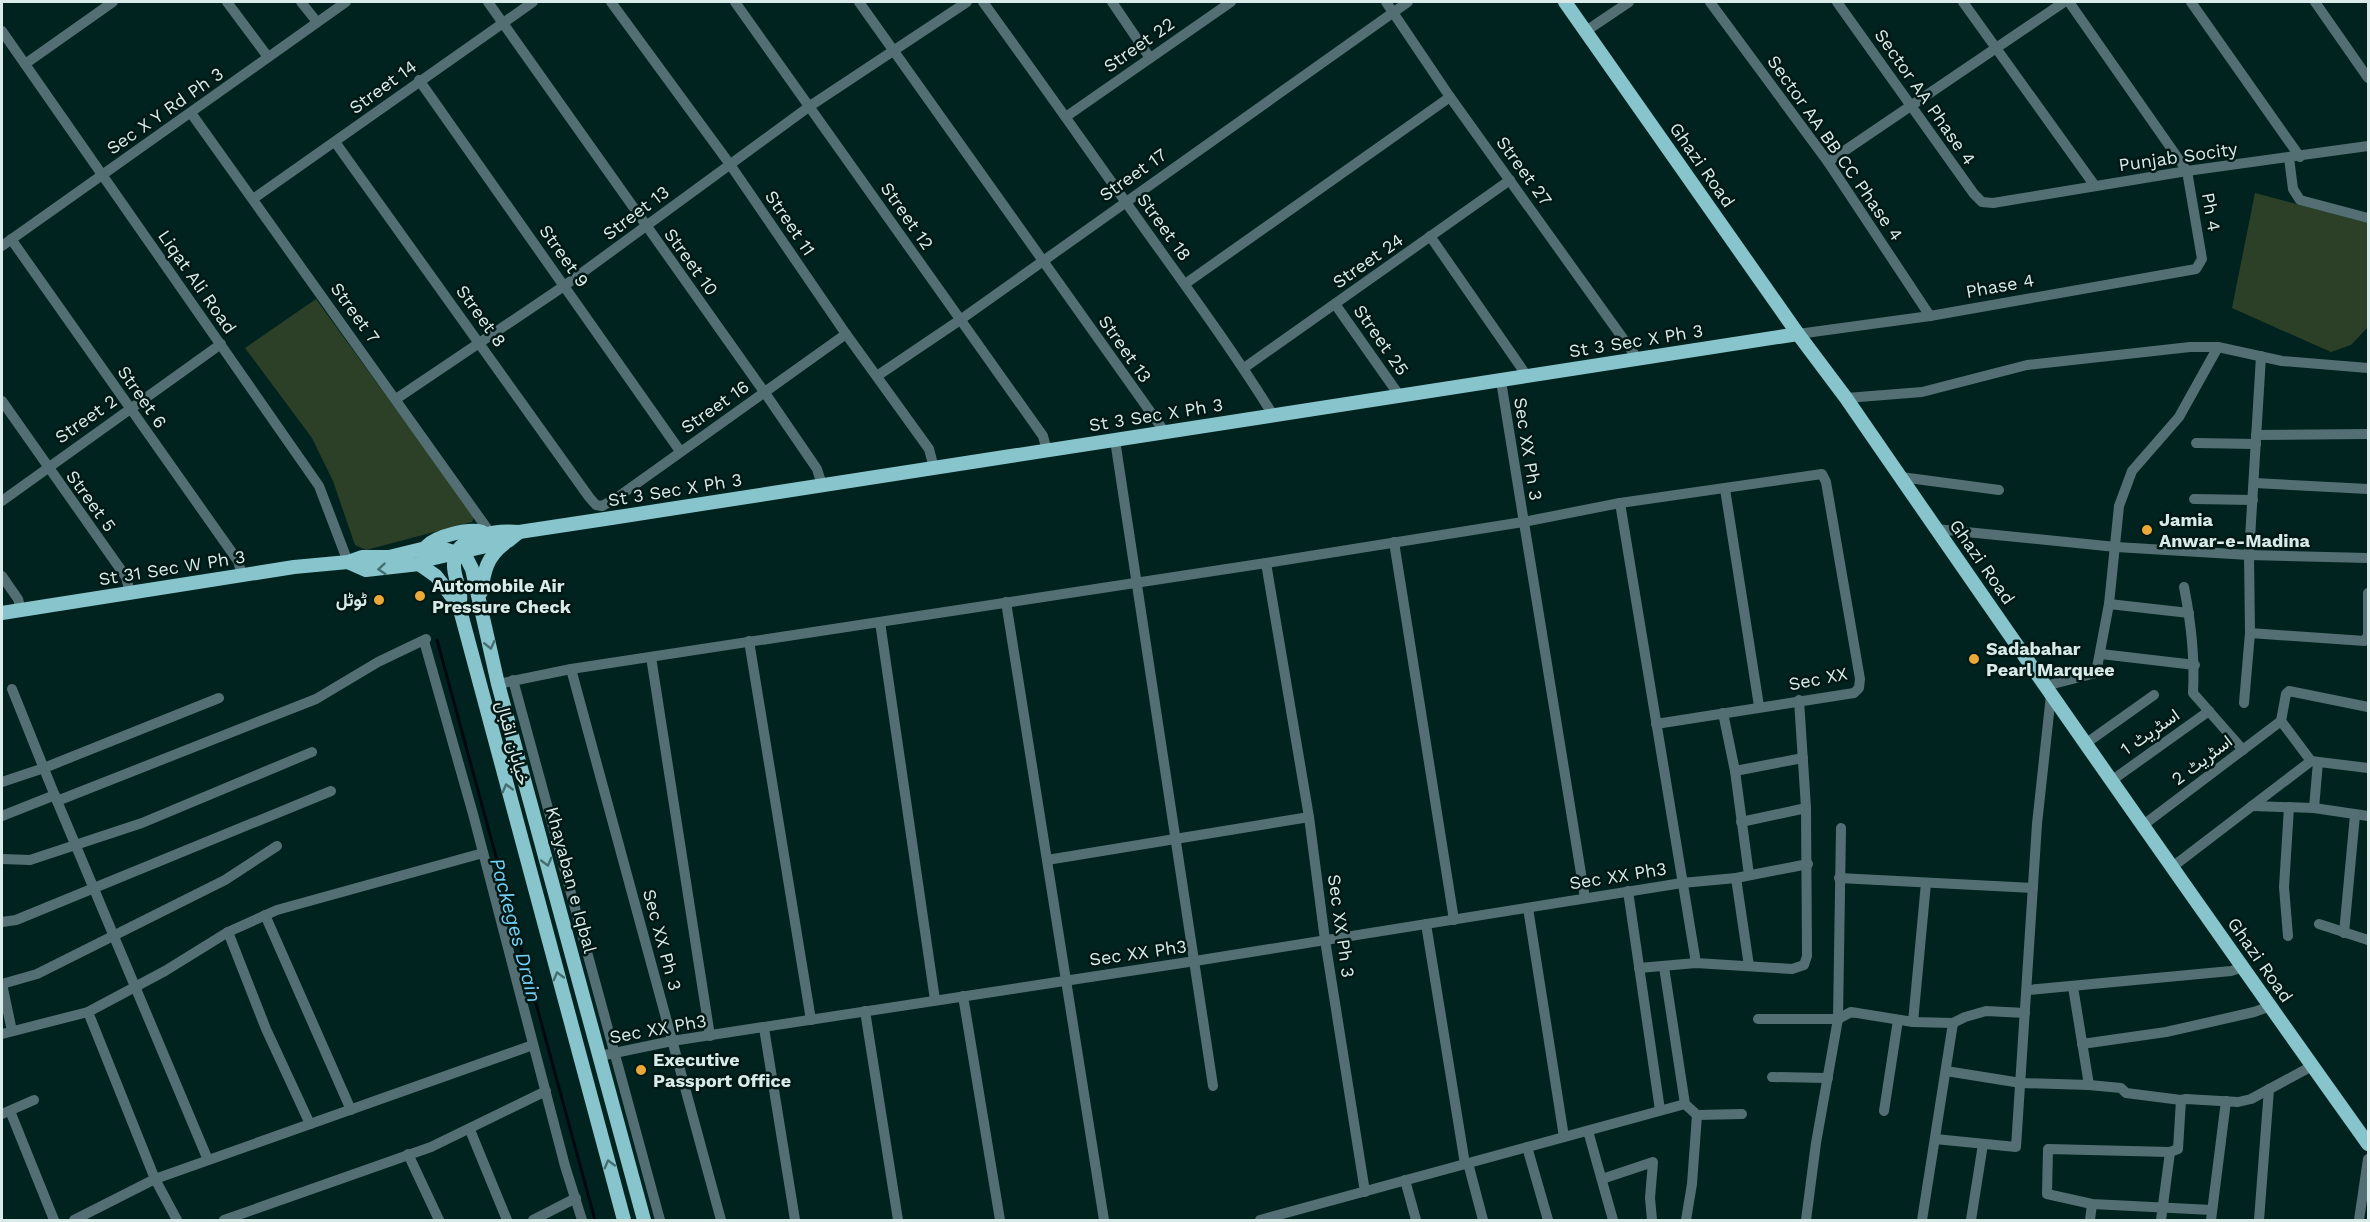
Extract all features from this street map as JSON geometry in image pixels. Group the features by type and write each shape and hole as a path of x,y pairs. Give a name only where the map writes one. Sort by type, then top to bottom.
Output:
{"main road":[{"name":"Ghazi Road","path":"1565,2 1798,334 1846,398 2171,868 2244,967 2312,1066 2366,1135"},
{"name":"St 3 Sec X Ph 3","path":"457,553 604,513 822,485 1798,334"},
{"path":"426,548 433,540 466,532 478,531 490,534"},
{"name":"St 3 Sec X Ph 3","path":"457,553 465,542 490,534 507,531 514,536"},
{"path":"479,599 488,561 494,552 514,536"},
{"name":"St 31 Sec W Ph 3","path":"2,613 294,567 348,562 362,557 389,556 437,546 457,553"},
{"name":"St 31 Sec W Ph 3","path":"348,562 366,570 418,564 457,553"},
{"name":"Khayaban e Iqbal","path":"457,553 470,564 498,684 644,1221"},
{"name":"خیابان اقبال","path":"457,553 454,566 461,598 459,606 624,1221"},
{"path":"418,564 443,583 459,606"},
{"path":"615,1189 634,1184"}],"street":[{"path":"25,64 113,2"},
{"path":"227,2 268,57"},
{"path":"301,2 317,22"},
{"name":"Sec X Y Rd Ph 3","path":"6,242 346,2"},
{"name":"Street 10","path":"488,2 765,393 817,469 822,485"},
{"name":"Street 14","path":"253,199 419,80 533,2"},
{"name":"Street 11","path":"611,2 729,163 846,334 929,449 934,468"},
{"name":"Street 12","path":"735,2 1043,436 1047,451"},
{"name":"Street 13","path":"859,2 1164,432"},
{"name":"Street 13","path":"396,399 564,286 729,163 810,106 967,2"},
{"name":"Street 18","path":"983,2 1067,116 1244,368 1273,415"},
{"path":"1112,2 1150,58"},
{"name":"Street 22","path":"1067,116 1231,2"},
{"name":"Street 27","path":"1386,2 1450,97 1637,358"},
{"name":"Street 17","path":"877,376 960,320 1408,2"},
{"path":"1586,31 1629,2"},
{"name":"Sector AA BB CC Phase 4","path":"1710,2 1828,162 1930,315"},
{"name":"Sector AA Phase 4","path":"1837,2 1974,194 1982,202 1993,203"},
{"path":"1963,2 2095,186"},
{"path":"1828,162 2067,2 2187,171"},
{"path":"2191,2 2294,158 2293,189 2300,200 2368,218"},
{"path":"2315,2 2368,78"},
{"name":"Liqat Ali Road","path":"2,31 319,486 348,562"},
{"name":"Street 9","path":"419,80 681,451"},
{"path":"1185,284 1450,97"},
{"name":"Street 7","path":"191,113 490,534"},
{"name":"Street 8","path":"335,142 589,497 604,513"},
{"name":"Punjab Socity","path":"1993,203 2187,171 2368,146"},
{"name":"Ph 4","path":"2187,171 2202,259"},
{"name":"Street 24","path":"1244,368 1510,180"},
{"path":"1430,236 1527,376"},
{"name":"Street 6","path":"6,242 130,408 238,561 242,575"},
{"name":"Phase 4","path":"1798,334 1930,315 2196,269 2202,259"},
{"name":"Street 25","path":"1335,304 1399,395"},
{"name":"Street 16","path":"604,513 615,499 846,334"},
{"name":"Street 2","path":"2,501 46,467 221,344"},
{"path":"1846,398 1922,392 2027,365 2057,360 2190,347 2218,347 2331,366 2368,368"},
{"path":"1935,1139 2016,1147 2048,690 2096,674 2109,604 2119,506 2133,471 2178,417 2218,347"},
{"path":"2244,704 2250,633 2249,555 2261,356"},
{"name":"Sec XX Ph 3","path":"1501,381 1585,898"},
{"name":"Street 5","path":"2,401 46,467 126,577 130,593"},
{"path":"2196,443 2368,434"},
{"path":"1115,440 1213,1086"},
{"name":"Sec XX","path":"1656,724 1759,706 1854,693 1859,688 1860,679 1826,482 1822,474 1725,489"},
{"path":"1901,477 2000,490"},
{"path":"2255,483 2368,489"},
{"path":"1725,489 1759,706"},
{"name":"Sec XX Ph 3","path":"498,684 571,669 1266,563 1523,522 1620,503 1725,489"},
{"path":"2194,499 2253,500"},
{"path":"1620,503 1696,963"},
{"path":"1936,529 2116,548 2368,558"},
{"path":"1394,542 1454,920"},
{"name":"Sec XX Ph 3","path":"1266,563 1309,817 1325,940 1365,1192"},
{"path":"2,576 18,599 21,610"},
{"path":"2184,587 2195,665 2193,693 2243,750"},
{"path":"2250,633 2365,641 2368,634 2368,593"},
{"path":"1006,602 1104,1221"},
{"path":"2109,604 2189,613"},
{"path":"880,622 935,1000"},
{"path":"2,816 56,798 316,699 378,662 425,640 582,1221"},
{"path":"749,641 811,1020"},
{"path":"2101,654 2195,665"},
{"name":"Sec XX Ph 3","path":"651,657 710,1036"},
{"name":"Sec XX Ph 3","path":"571,669 721,1221"},
{"path":"513,680 660,1221"},
{"path":"12,689 208,1160"},
{"path":"2314,808 2314,762 2282,721 2284,698 2289,691 2368,707"},
{"path":"2085,744 2154,695"},
{"path":"2,782 44,768 219,698"},
{"path":"1639,968 1696,963 1792,969 1804,965 1807,956 1808,864 1799,700"},
{"name":"اسٹریٹ 1","path":"2111,781 2209,711"},
{"path":"1723,713 1735,771 1749,875"},
{"name":"اسٹریٹ 2","path":"2142,826 2282,721"},
{"path":"2,859 30,860 141,823 312,752"},
{"path":"1735,771 1803,758"},
{"path":"2171,868 2314,762 2368,768"},
{"path":"2,922 16,920 331,791"},
{"path":"2252,806 2314,808 2368,816"},
{"path":"2288,936 2284,879 2289,807"},
{"path":"1741,822 1806,808"},
{"path":"2344,933 2355,815"},
{"path":"1047,860 1309,817"},
{"path":"1806,1221 1838,1019 1841,828"},
{"path":"277,846 225,880 37,974 2,984 7,1033 88,1012 135,988 228,932 265,915 483,853"},
{"name":"Sec XX Ph3","path":"600,1056 672,1041 1195,961 1682,882 1736,878 1808,864"},
{"path":"1736,878 1749,966"},
{"path":"1839,878 2033,888"},
{"path":"1913,1022 1926,883"},
{"path":"1628,891 1660,1110"},
{"path":"1528,908 1564,1137"},
{"path":"265,915 351,1110"},
{"path":"1426,924 1467,1163 1483,1221"},
{"path":"2319,924 2368,940"},
{"path":"228,932 266,1029 310,1124"},
{"path":"1664,967 1685,1104 1697,1115 1742,1114"},
{"path":"2028,990 2231,971 2244,967"},
{"path":"2073,987 2089,1085"},
{"path":"963,996 1000,1221"},
{"path":"2082,1044 2166,1032 2271,1006"},
{"path":"865,1011 898,1221"},
{"path":"1758,1019 1838,1019 1851,1012 1913,1022 1953,1023 1986,1011 2025,1013"},
{"path":"88,1012 155,1179 177,1221"},
{"path":"1884,1111 1898,1020"},
{"path":"1922,1221 1953,1023"},
{"path":"764,1028 795,1221"},
{"path":"74,1221 155,1179 533,1045"},
{"path":"1946,1071 2021,1083 2121,1088 2126,1093 2181,1101 2186,1099 2238,1102 2251,1098 2312,1066"},
{"path":"1772,1077 1828,1078"},
{"path":"2259,1221 2269,1089"},
{"path":"224,1221 431,1147 546,1091"},
{"path":"34,1101 6,1113 54,1221"},
{"path":"2181,1101 2178,1149 2170,1152 2048,1149 2047,1194 2092,1204 2163,1207 2211,1215 2226,1101"},
{"path":"1260,1221 1685,1104"},
{"path":"1686,1221 1692,1184 1697,1115"},
{"path":"470,1130 507,1221"},
{"path":"1588,1131 1614,1221"},
{"path":"1971,1221 1983,1144"},
{"path":"1527,1147 1548,1221"},
{"path":"2161,1221 2170,1152"},
{"path":"408,1154 439,1221"},
{"path":"2359,1221 2368,1160"},
{"path":"1602,1179 1653,1162 1650,1198 1652,1221"},
{"path":"1405,1180 1416,1221"},
{"path":"533,1221 576,1198"},
{"path":"2090,1221 2092,1204"}],"green space":[{"path":"2255,193 2368,223 2368,327 2351,345 2331,352 2232,308"},
{"path":"316,299 474,517 472,522 366,550 355,545 333,481 312,438 245,348"}],"waterway":[{"name":"Packeges Drain","path":"437,640 595,1220"}],"place":[{"name":"Jamia Anwar-e-Madina","path":"2147,530"},
{"name":"Automobile Air Pressure Check","path":"420,596"},
{"name":"ٹوٹل","path":"379,600"},
{"name":"Sadabahar Pearl Marquee","path":"1974,659"},
{"name":"Executive Passport Office","path":"641,1070"}]}
